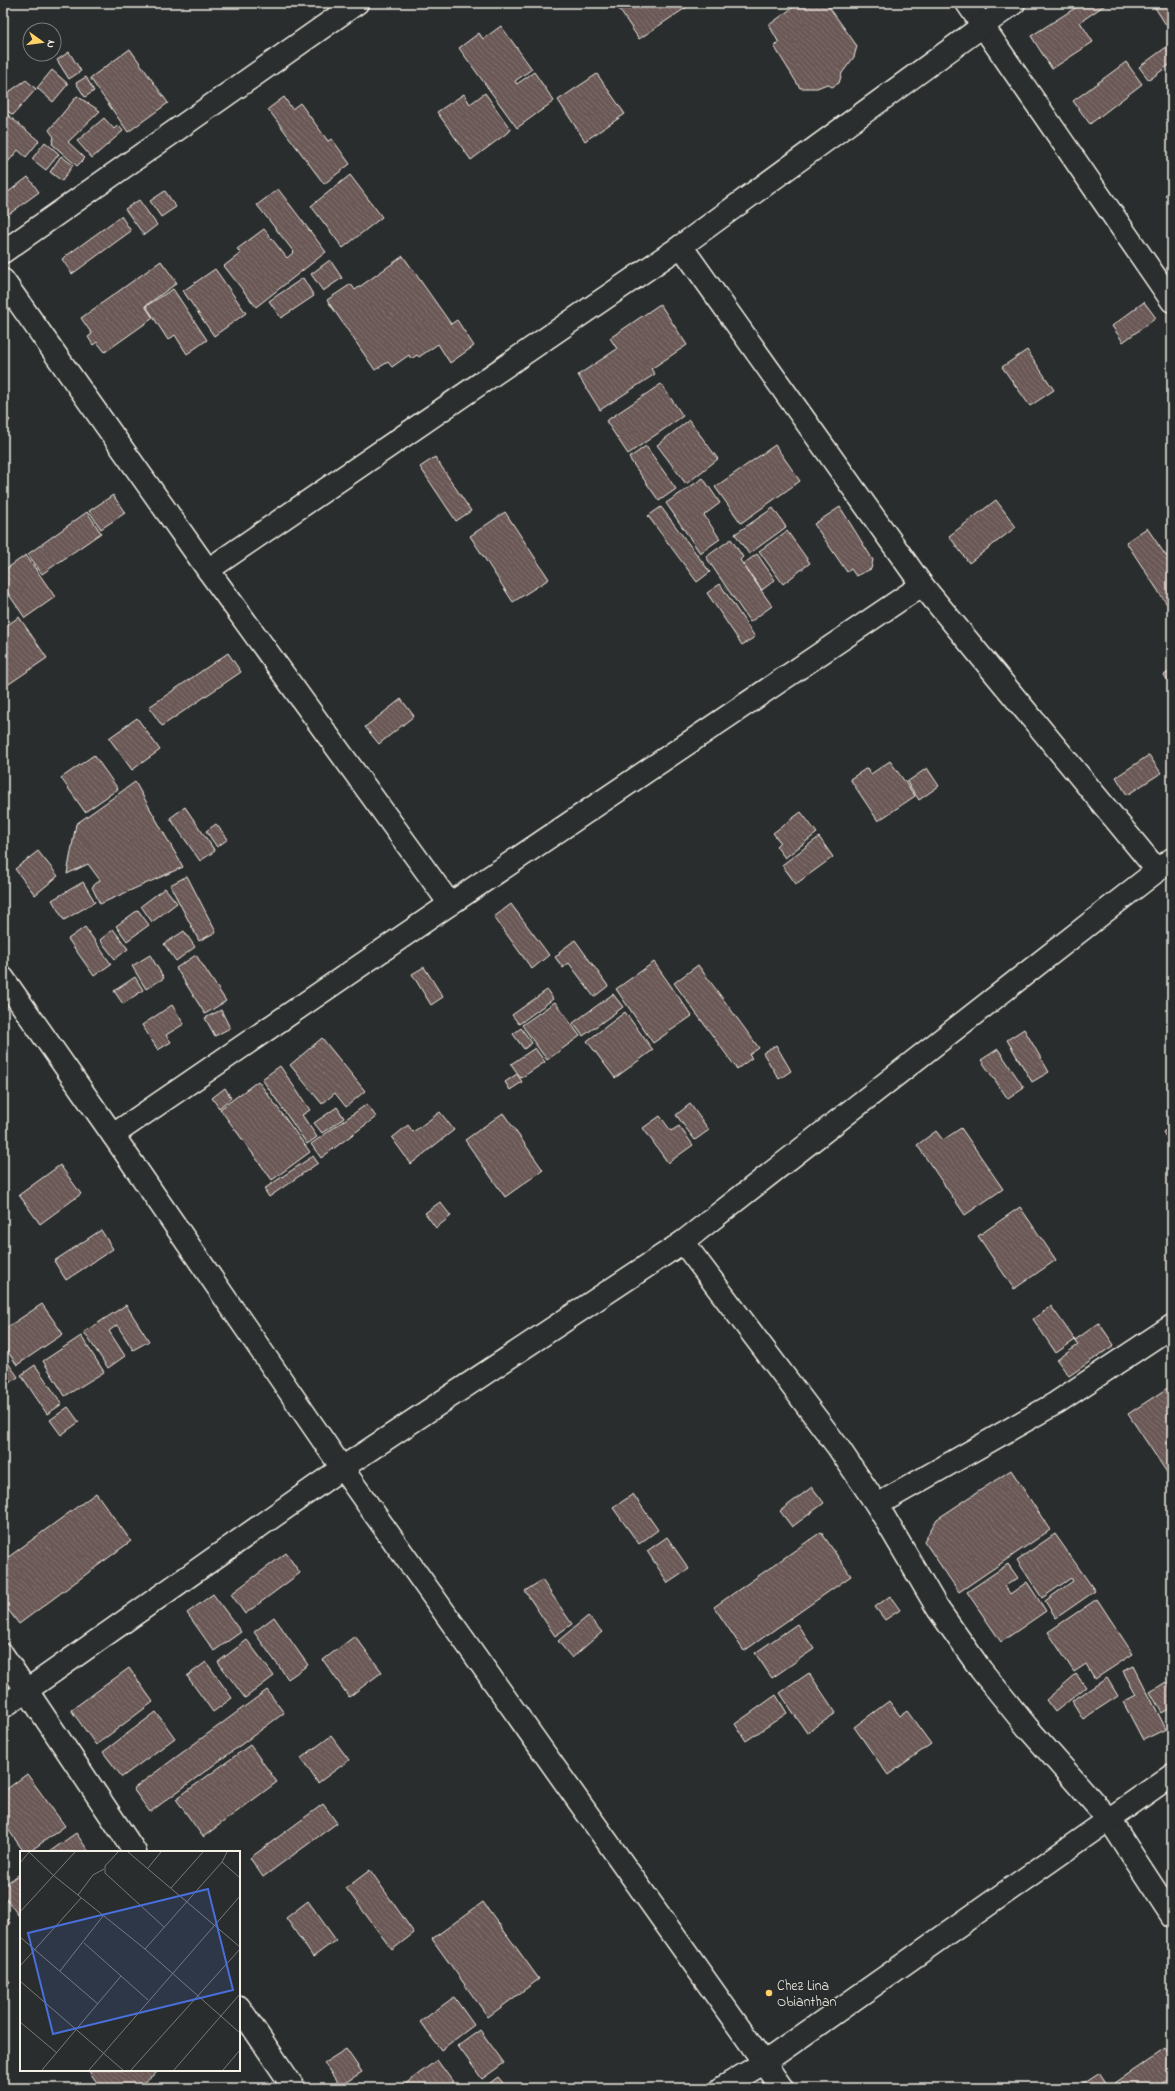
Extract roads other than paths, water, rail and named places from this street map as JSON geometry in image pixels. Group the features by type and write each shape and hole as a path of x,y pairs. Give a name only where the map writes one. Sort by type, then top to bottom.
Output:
{"street":[{"path":"3,252 356,3"},
{"path":"967,3 1172,301"},
{"path":"208,570 681,246 1014,3"},
{"path":"3,1707 28,1691 342,1468 683,1242 1165,865 922,586 681,246"},
{"path":"3,280 208,570 450,904"},
{"path":"114,1135 450,904 922,586"},
{"path":"3,978 114,1135 342,1468 782,2088"},
{"path":"683,1242 838,1447 876,1505 938,1609 981,1670 1110,1821 1172,1916"},
{"path":"876,1505 1056,1403 1172,1326"},
{"path":"3,1655 135,1851"},
{"path":"722,2088 765,2062 1110,1821 1172,1775"},
{"path":"240,2008 294,2088"}],"place":[{"name":"Chez Lina Obianthan","path":"769,1993"}]}
